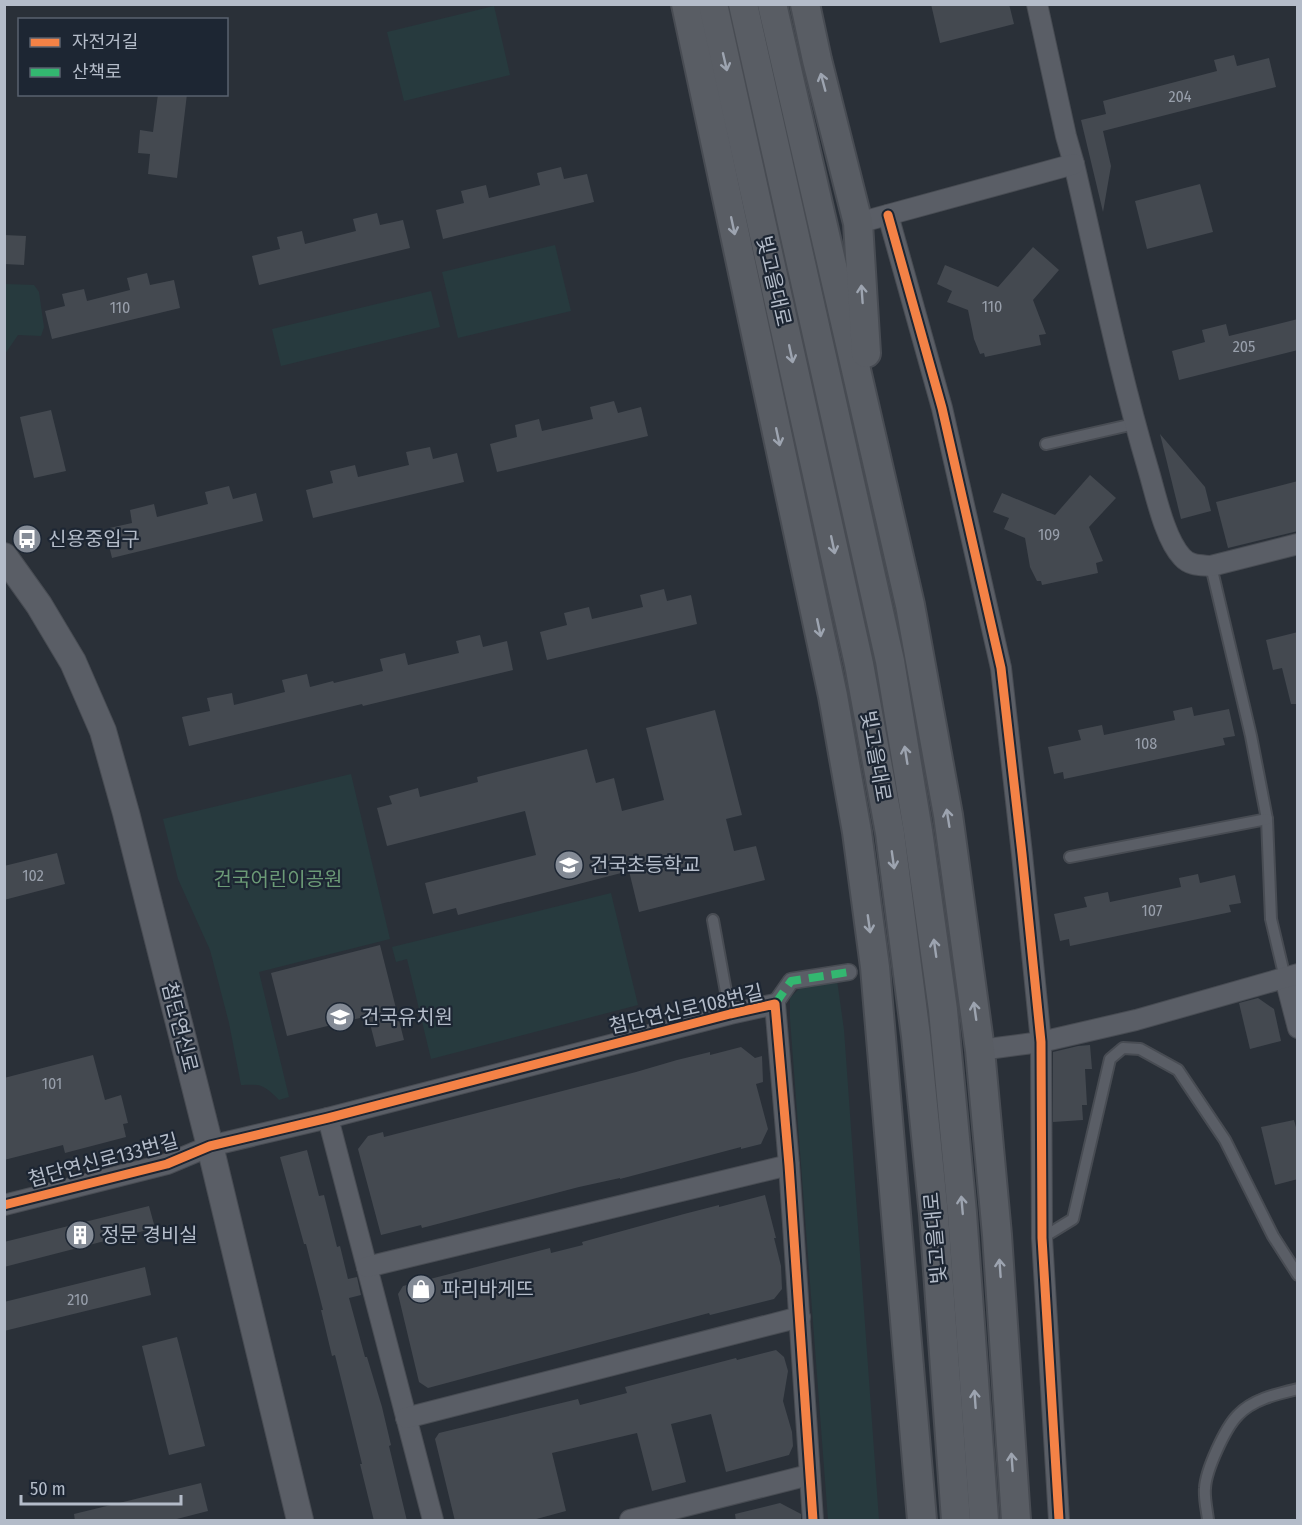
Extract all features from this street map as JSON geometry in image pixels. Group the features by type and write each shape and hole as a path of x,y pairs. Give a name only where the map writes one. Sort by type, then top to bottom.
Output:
{"main road":[{"path":"665,4 677,51 726,190"},
{"path":"686,4 833,696 857,832 875,967 922,1521"},
{"name":"빛고을대로","path":"712,4 859,664 890,833 916,1036 933,1204 956,1521"},
{"name":"빛고을대로","path":"743,4 890,661 918,831 943,1010 958,1168 984,1521"},
{"path":"772,4 910,605 948,815 980,1050 997,1234 1016,1521"},
{"path":"805,4 858,223 871,436"},
{"path":"790,81 845,170"}],"street":[{"path":"1037,4 1134,424 1167,531 1177,550 1188,563 1198,565 1211,566 1298,544"},
{"path":"858,223 1074,164"},
{"path":"888,215 942,408 1001,668 1041,1042 1042,1238 1059,1521"},
{"name":"첨단연신로","path":"4,556 39,605 74,662 103,731 210,1146 300,1521"},
{"path":"775,1004 791,981 849,972"},
{"path":"980,1050 1041,1042 1136,1020 1291,976 1298,1028"},
{"name":"첨단연신로108번길","path":"210,1146 775,1004 789,1165 813,1521"},
{"path":"328,1118 433,1521"},
{"name":"첨단연신로133번길","path":"4,1205 167,1164 210,1146"},
{"path":"367,1268 789,1165"},
{"path":"406,1418 800,1317"},
{"path":"630,1521 809,1475"}],"lane":[{"path":"1046,444 1134,424"},
{"path":"1211,566 1251,736 1267,819 1270,919 1291,976"},
{"path":"1070,857 1267,819"},
{"path":"712,920 730,1014"},
{"path":"1042,1238 1073,1219 1110,1059 1122,1048 1140,1049 1178,1070 1225,1140 1273,1236 1298,1275"},
{"path":"1208,1521 1205,1501 1207,1477 1217,1450 1238,1414 1270,1396 1298,1389"}],"green space":[{"path":"494,6 510,75 404,101 387,32"},
{"path":"555,245 571,311 458,338 442,272"},
{"path":"5,284 34,285 39,292 44,327 41,336 18,335 5,354"},
{"path":"431,291 440,327 281,366 272,329"},
{"name":"건국어린이공원","path":"351,774 390,939 259,972 289,1097 279,1100 262,1086 241,1085 229,1023 210,950 178,879 163,819"},
{"path":"611,893 638,1005 431,1059 407,959 396,962 392,947"},
{"path":"837,980 844,1030 879,1520 828,1520 790,998 800,988"}],"building":[{"path":"931,4 1009,4 1014,24 940,43"},
{"path":"1234,55 1237,66 1269,58 1276,87 1103,131 1111,166 1103,212 1081,120 1106,114 1103,101 1217,71 1214,60"},
{"path":"158,96 187,96 177,178 148,174 150,154 138,153 140,130 153,132"},
{"path":"561,167 564,179 587,174 594,202 443,239 436,210 464,203 461,191 486,185 489,198 540,185 537,173"},
{"path":"1200,184 1213,232 1147,249 1135,201"},
{"path":"377,213 380,225 403,220 410,248 259,285 252,256 280,249 277,237 302,231 305,244 356,231 353,219"},
{"path":"4,235 26,236 24,265 4,264"},
{"path":"1033,247 1059,270 1033,300 1046,334 1039,335 1041,345 985,357 984,353 980,354 974,339 968,310 947,302 952,291 937,284 945,265 998,287"},
{"path":"147,273 150,285 174,280 180,308 52,339 45,311 65,306 62,294 84,289 87,301 130,290 127,278"},
{"path":"1298,319 1298,350 1179,380 1172,351 1205,342 1202,330 1226,324 1229,336"},
{"path":"614,401 618,413 641,407 648,436 497,472 490,444 517,437 515,425 539,419 542,431 593,419 590,407"},
{"path":"51,410 66,471 34,478 20,417"},
{"path":"1160,434 1205,487 1211,511 1181,519"},
{"path":"430,447 433,459 457,453 464,482 313,518 306,490 333,483 330,471 355,465 358,477 409,465 406,452"},
{"path":"1090,475 1116,498 1089,527 1103,561 1096,563 1098,573 1042,585 1041,581 1037,581 1030,567 1025,538 1004,529 1009,518 993,512 1002,493 1055,515"},
{"path":"1298,481 1298,531 1228,548 1216,502"},
{"path":"229,486 233,499 256,493 263,521 112,558 105,529 132,523 130,510 154,504 157,517 208,504 205,492"},
{"path":"664,589 667,601 691,595 697,624 547,660 540,632 567,625 564,613 589,607 592,619 643,607 640,595"},
{"path":"1298,632 1298,704 1291,704 1282,668 1273,670 1266,640"},
{"path":"480,635 483,647 507,641 513,670 189,746 182,717 210,711 207,698 232,693 234,705 285,692 282,680 307,674 310,687 333,681 334,683 383,671 380,659 405,653 408,665 459,653 456,641"},
{"path":"1192,707 1194,716 1229,709 1235,736 1223,738 1225,745 1064,779 1063,772 1054,774 1048,747 1081,740 1078,730 1102,725 1104,735 1175,720 1173,711"},
{"path":"715,710 742,815 726,819 734,851 756,846 765,880 639,912 629,871 458,915 456,908 433,914 425,883 536,855 525,811 387,846 377,808 392,804 389,796 418,788 420,797 478,782 477,777 587,749 596,783 614,778 622,811 664,800 646,728"},
{"path":"57,853 65,884 4,900 4,866"},
{"path":"1198,874 1200,883 1235,875 1241,903 1229,905 1231,912 1070,946 1069,939 1060,941 1054,914 1087,907 1084,897 1108,892 1110,902 1181,887 1179,878"},
{"path":"380,945 404,1040 376,1047 368,1016 287,1036 271,973"},
{"path":"1258,998 1274,1009 1281,1041 1250,1049 1239,1003"},
{"path":"1090,1045 1092,1069 1085,1069 1087,1105 1082,1105 1083,1120 1053,1122 1053,1052"},
{"path":"741,1047 755,1058 762,1056 763,1082 756,1084 768,1129 761,1144 579,1187 422,1228 421,1225 381,1235 358,1149 368,1136 383,1132 384,1137 677,1060"},
{"path":"93,1055 105,1100 121,1095 128,1123 123,1124 126,1137 65,1153 63,1145 4,1160 4,1078"},
{"path":"1294,1120 1298,1135 1298,1179 1275,1185 1261,1127"},
{"path":"307,1150 319,1196 324,1195 348,1279 357,1277 361,1295 349,1298 382,1407 407,1521 374,1521 335,1355 332,1356 306,1244 304,1244 280,1157"},
{"path":"765,1195 781,1266 782,1289 774,1299 710,1315 709,1313 428,1388 419,1382 398,1294 403,1286 550,1248 551,1253 583,1245 582,1242"},
{"name":"정문 경비실","path":"149,1206 155,1228 4,1267 4,1242"},
{"path":"145,1267 151,1295 4,1331 4,1302"},
{"path":"177,1337 205,1446 169,1455 142,1346"},
{"path":"776,1350 784,1357 788,1371 783,1401 792,1432 793,1446 789,1455 726,1472 711,1414 671,1424 686,1482 652,1491 637,1433 552,1453 566,1511 529,1521 455,1521 435,1439 439,1433 578,1399 580,1405 627,1393 625,1387"},
{"path":"201,1483 208,1511 169,1521 75,1521 74,1514"},
{"path":"780,1503 801,1514 801,1521 736,1521 735,1514"}],"marked path":[{"path":"775,1004 791,981 849,972"}],"cycle path":[{"path":"888,215 942,408 1001,668 1041,1042 1042,1238 1059,1520"},
{"path":"4,1205 167,1164 210,1146 775,1004 789,1165 813,1520"}],"place":[{"name":"신용중입구","path":"27,539"},
{"name":"건국초등학교","path":"569,865"},
{"name":"건국유치원","path":"340,1017"},
{"name":"정문 경비실","path":"80,1235"},
{"name":"파리바게뜨","path":"421,1289"}]}
